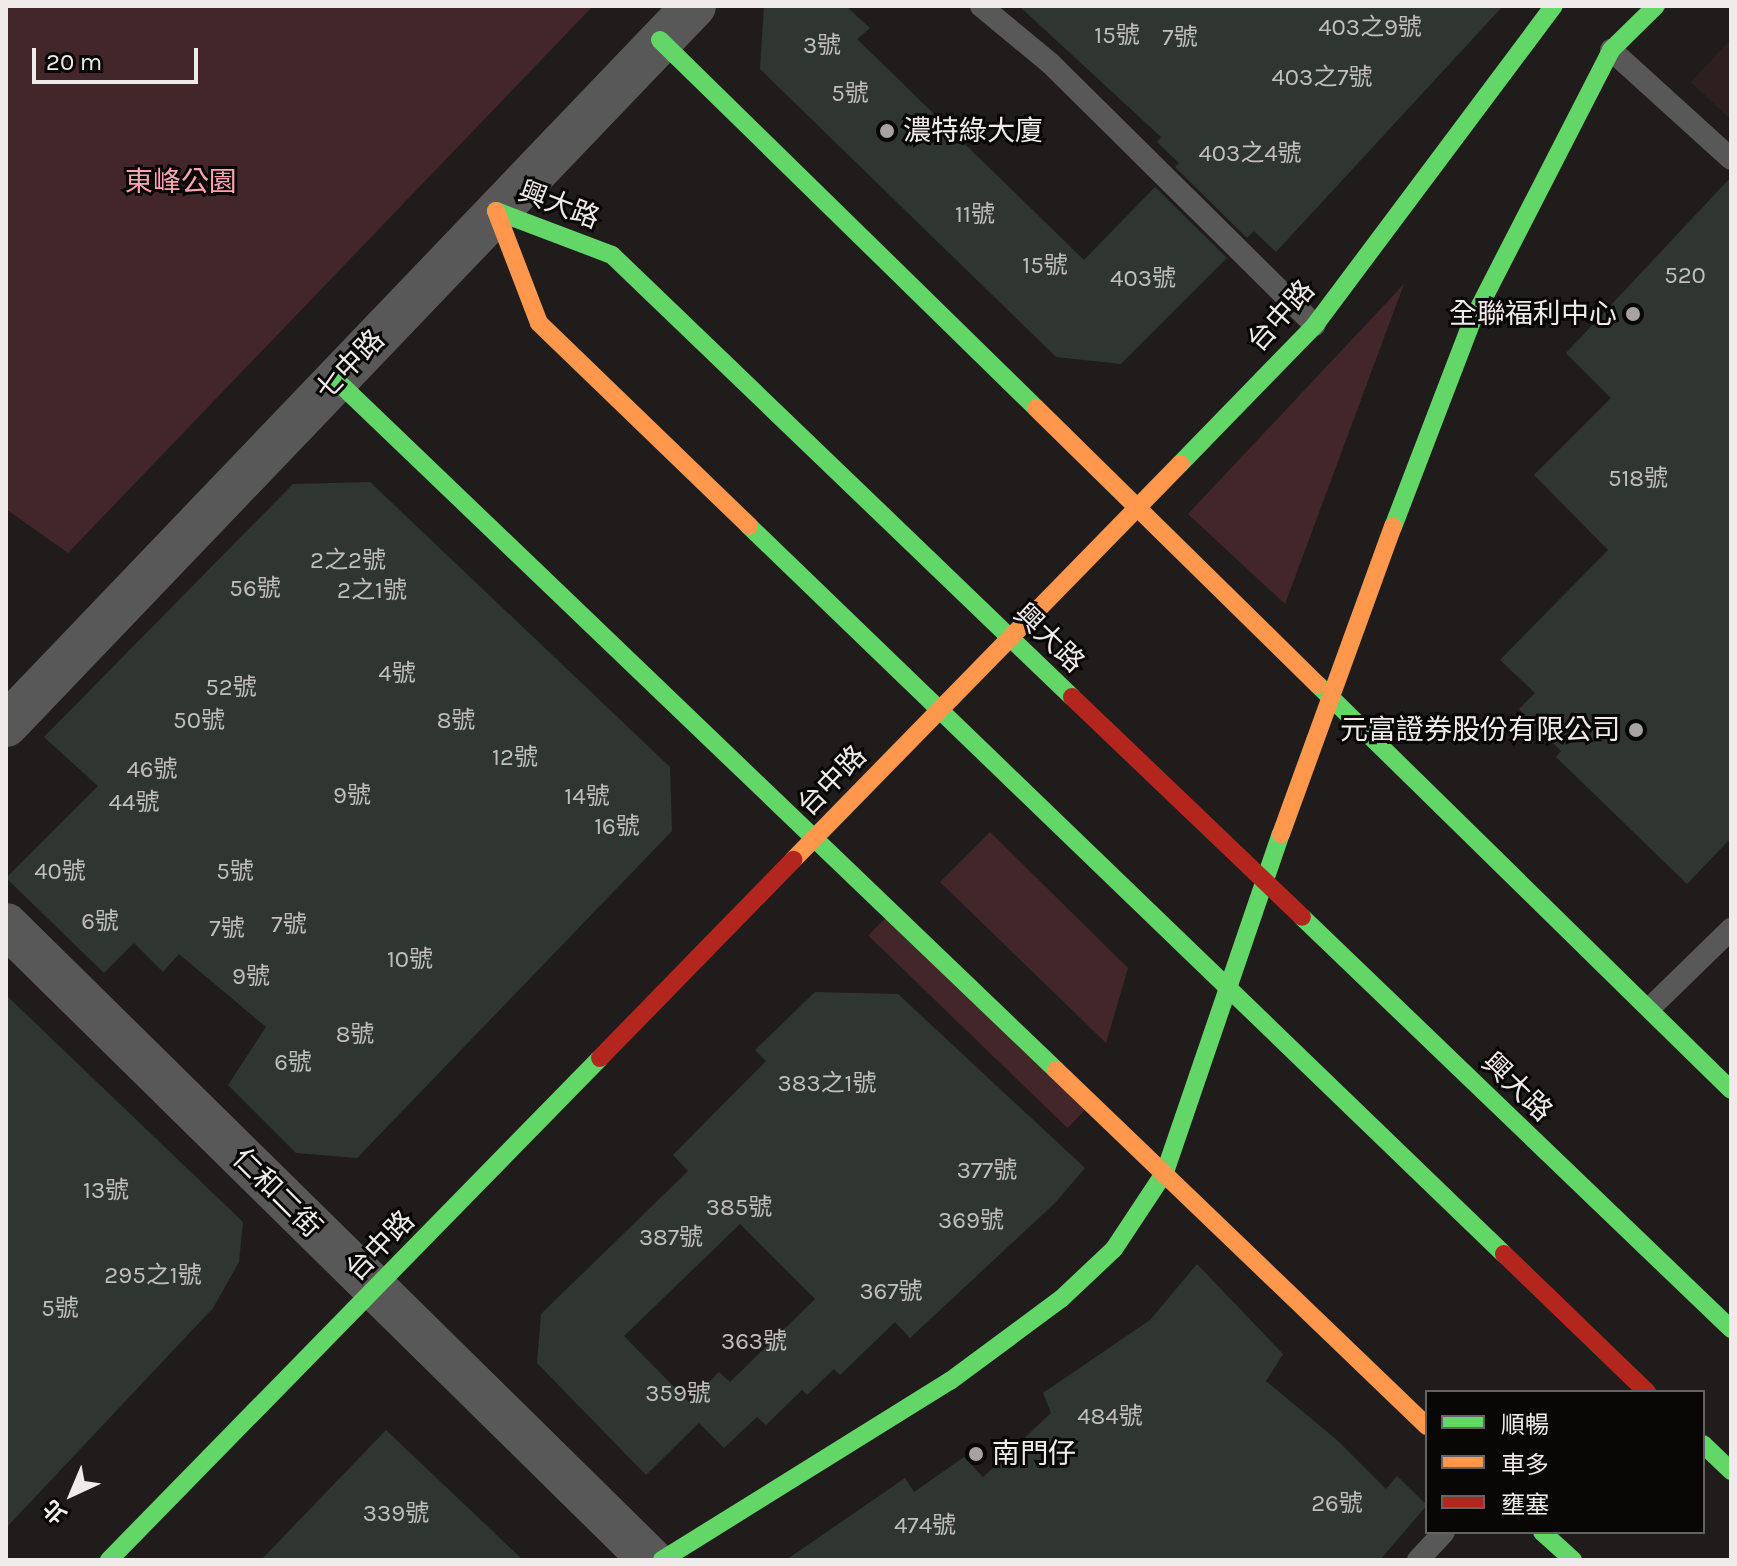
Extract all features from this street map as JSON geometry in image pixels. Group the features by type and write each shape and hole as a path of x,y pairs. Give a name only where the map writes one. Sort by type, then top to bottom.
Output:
{"street":[{"name":"七中路","path":"6,725 694,6"},
{"name":"台中路","path":"109,1560 1315,325 1554,6"},
{"path":"662,1560 950,1381 1062,1298 1114,1249 1165,1172 1330,693 1472,321 1611,50 1656,6"},
{"path":"660,40 1651,1007 1731,1090"},
{"name":"興大路","path":"496,211 612,255 1731,1329"},
{"name":"興大路","path":"496,211 539,323 1229,985 1645,1390"},
{"path":"336,380 1425,1424"},
{"name":"仁和二街","path":"6,925 651,1560"},
{"path":"1705,1446 1731,1471"},
{"path":"1544,1534 1573,1560"}],"lane":[{"path":"981,6 1062,74 1315,325"},
{"path":"1611,50 1731,159"},
{"path":"1651,1007 1731,929"},
{"path":"1418,1560 1442,1534"}],"shaded area":[{"path":"1731,39 1731,120 1691,82"}],"green space":[{"name":"東峰公園","path":"6,6 593,6 68,553 6,509"},
{"path":"1404,284 1285,604 1188,514"},
{"path":"990,832 1128,968 1106,1043 940,882"},
{"path":"894,909 1093,1101 1068,1128 868,936"}],"building":[{"name":"濃特綠大廈","path":"764,6 846,6 870,28 857,39 1084,260 1155,187 1227,258 1121,364 1056,357 760,69"},
{"path":"1019,6 1503,6 1276,252 1254,231 1247,238 1175,167 1179,163 1157,142 1161,137"},
{"path":"1731,177 1731,838 1687,884 1556,757 1561,751 1519,709 1535,693 1500,660 1608,550 1534,475 1611,398 1566,353"},
{"path":"370,482 670,767 672,831 357,1158 296,1153 228,1085 266,1027 179,954 163,972 134,943 104,973 6,878 98,786 44,737 293,484"},
{"path":"815,992 898,994 1085,1168 1055,1203 910,1338 895,1322 840,1375 834,1369 807,1395 802,1390 766,1425 757,1417 724,1448 699,1423 646,1475 537,1363 541,1314 688,1171 673,1155 766,1061 755,1050","holes":["740,1224 815,1299 730,1382 719,1372 689,1402 624,1336"]},
{"path":"6,995 243,1222 239,1262 213,1308 6,1528"},
{"path":"1197,1264 1283,1354 1266,1381 1338,1441 1386,1489 1397,1476 1425,1503 1425,1507 1380,1560 786,1560 905,1478 914,1492 964,1457 983,1477 1051,1413 1043,1393 1150,1320"},
{"path":"386,1430 523,1560 261,1560"}],"traffic: fast":[{"path":"1180,464 1315,325 1554,6"},
{"path":"1393,527 1472,321 1611,50 1656,6"},
{"path":"660,40 1036,408"},
{"path":"496,211 612,255 1072,697"},
{"path":"336,380 1056,1070"},
{"path":"749,526 1504,1254"},
{"path":"1318,685 1731,1090"},
{"path":"662,1560 950,1381 1062,1298 1114,1249 1165,1172 1281,834"},
{"path":"1302,917 1731,1329"},
{"path":"109,1560 600,1058"},
{"path":"1705,1446 1731,1471"},
{"path":"1544,1534 1573,1560"}],"traffic: slow":[{"path":"496,211 539,323 749,526"},
{"path":"1036,408 1318,685"},
{"path":"793,860 1180,464"},
{"path":"1281,834 1393,527"},
{"path":"1056,1070 1425,1424"}],"traffic: jam":[{"path":"1072,697 1302,917"},
{"path":"600,1058 793,860"},
{"path":"1504,1254 1645,1390"}],"place":[{"name":"濃特綠大廈","path":"887,131"},
{"name":"全聯福利中心","path":"1633,314"},
{"name":"元富證券股份有限公司","path":"1636,730"},
{"name":"南門仔","path":"976,1454"}]}
